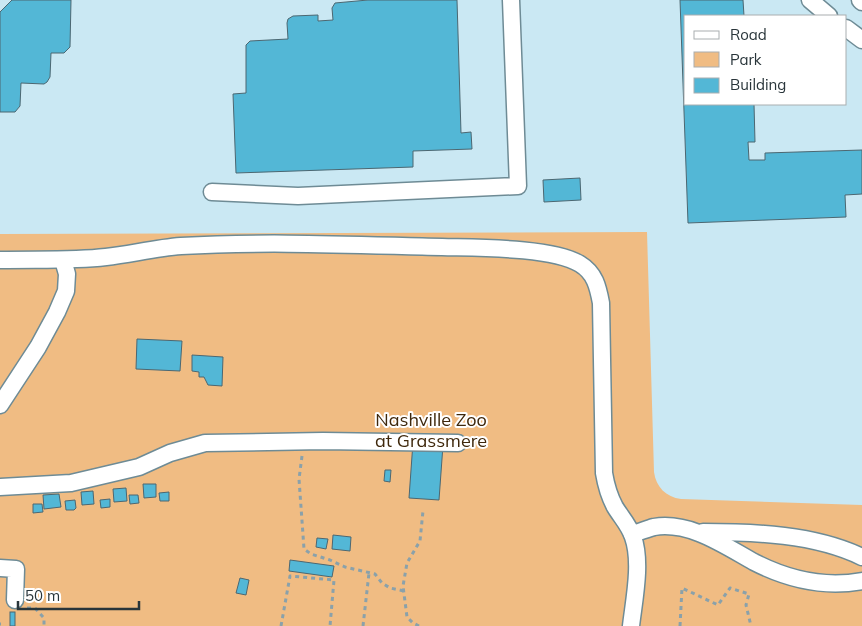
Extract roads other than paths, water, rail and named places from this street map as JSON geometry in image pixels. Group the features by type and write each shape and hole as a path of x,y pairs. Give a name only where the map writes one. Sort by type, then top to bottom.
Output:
{"lane":[{"path":"212,192 298,196 518,186 511,0"},
{"path":"810,0 828,15"},
{"path":"847,29 862,40"},
{"path":"0,260 64,260 105,257 179,246 278,243 482,248 554,254 581,264 592,274 598,286 601,303 604,473 607,490 632,534 637,548 631,626"},
{"path":"0,405 38,347 57,312 66,291 68,274 64,260"},
{"path":"2,485 71,483 139,466 170,453 205,443 313,441 458,443"},
{"path":"632,534 655,527 682,528 725,545 756,563 794,578 822,584 847,584 862,581"},
{"path":"693,532 740,532 825,543 846,549 862,557"},
{"path":"0,568 16,568 15,600"}],"park label":[{"name":"Nashville Zoo at Grassmere","path":"431,429"}]}
